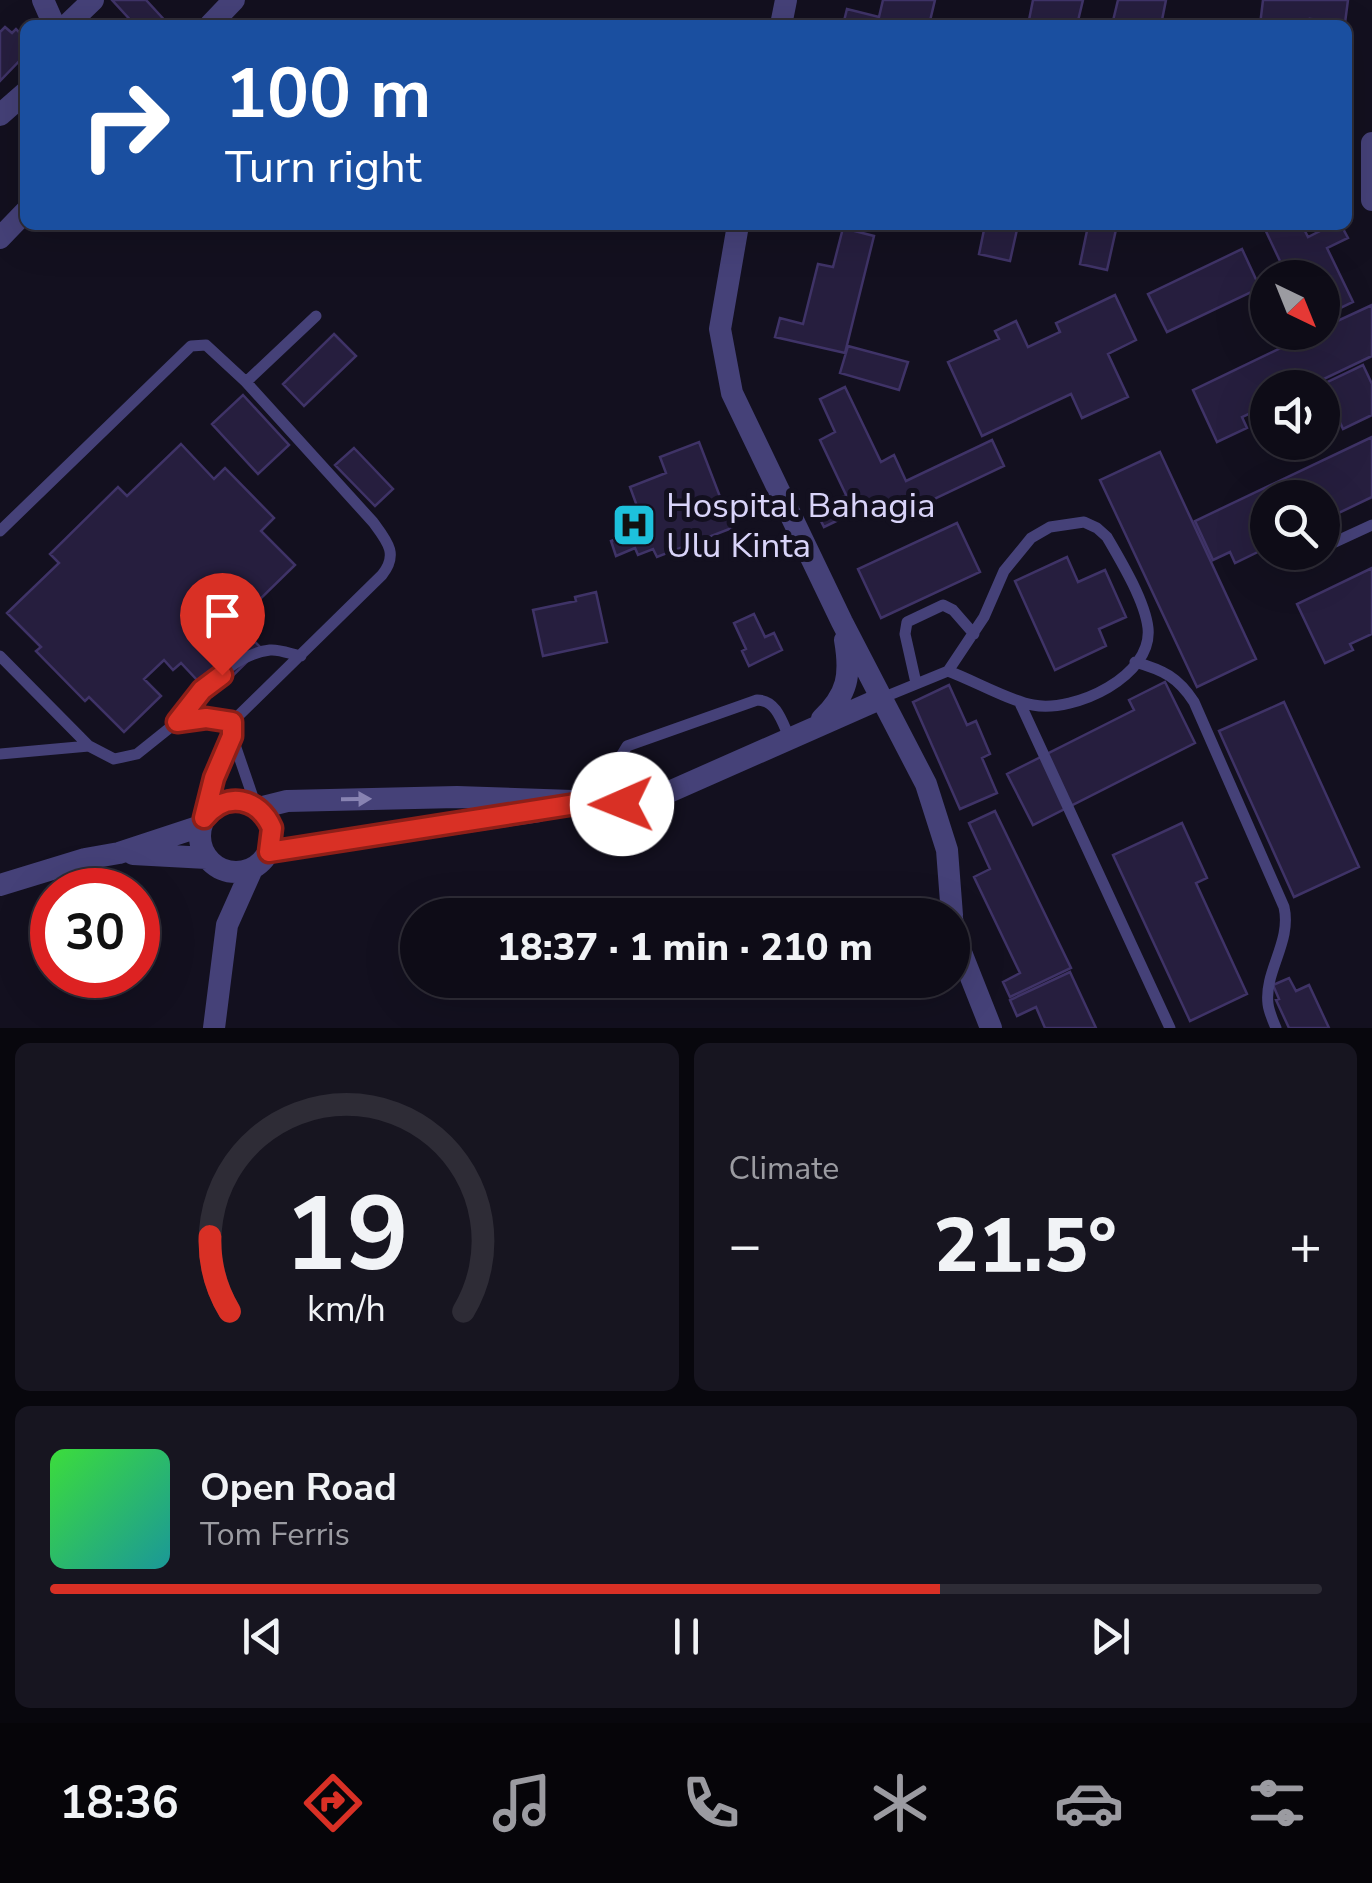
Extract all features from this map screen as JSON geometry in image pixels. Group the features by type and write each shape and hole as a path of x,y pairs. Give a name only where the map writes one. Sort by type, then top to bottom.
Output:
{"street":[{"path":"72,20 94,0"},
{"path":"215,20 234,0"},
{"path":"0,114 20,98"},
{"path":"1372,143 1372,200"},
{"path":"0,238 20,217"},
{"path":"737,230 720,329 732,393 842,622 933,799 947,850 951,898"},
{"path":"813,727 848,686 849,661 842,622"},
{"path":"227,925 212,863 202,849 203,822 210,810 228,801 258,807 288,800 438,798 622,804 669,792 882,698"},
{"path":"119,853 212,863 240,872 260,861 582,803"},
{"path":"214,1028 227,925 260,861 272,828 258,807"},
{"path":"0,886 85,859 119,853 203,822"},
{"path":"970,975 991,1028"}],"lane":[{"path":"246,382 316,316"},
{"path":"0,531 190,346 200,344 214,350 246,382 373,522 392,554 382,575 232,722 232,736 258,807"},
{"path":"882,698 948,670 974,634 1004,571 1024,546 1050,527 1084,522 1107,538 1147,619 1149,634 1135,662 1108,688 1078,703 1048,706 1019,702 948,670"},
{"path":"1340,540 1372,525"},
{"path":"916,683 905,634 908,622 942,606 953,610 974,634"},
{"path":"0,656 89,746 114,759 137,754 177,722 202,690 242,660 272,650 301,656"},
{"path":"1135,662 1174,677 1194,702 1284,908 1285,936 1268,1004 1276,1028"},
{"path":"622,804 618,760 627,746 764,699 774,706 790,737"},
{"path":"1019,702 1170,1028"},
{"path":"177,722 206,718 232,722"},
{"path":"203,822 214,778 232,736"},
{"path":"0,754 89,746"}],"building":[{"path":"112,0 146,0 164,20 130,20"},
{"path":"883,0 935,0 930,20 844,20 847,9 879,17"},
{"path":"1033,0 1083,0 1078,20 1029,20"},
{"path":"1118,0 1166,0 1162,20 1113,20"},
{"path":"1263,0 1348,0 1345,20 1261,20"},
{"path":"5,27 20,33 20,60 0,81 0,32"},
{"path":"842,230 874,236 845,353 775,337 780,318 803,324 818,264 833,267"},
{"path":"984,230 1017,230 1010,261 979,254"},
{"path":"1087,230 1116,230 1107,270 1080,264"},
{"path":"1265,230 1304,230 1308,237 1322,230 1344,230 1348,238 1327,248 1333,260 1280,260"},
{"path":"1242,249 1250,266 1250,293 1167,332 1148,294"},
{"path":"1340,275 1353,302 1340,308"},
{"path":"1115,295 1136,340 1108,354 1128,397 1082,418 1071,394 982,436 948,362 999,339 995,331 1016,321 1028,347 1060,332 1056,323"},
{"path":"1372,305 1372,356 1340,371 1250,370 1250,413 1242,417 1247,428 1217,442 1193,390 1276,350 1340,350 1340,320"},
{"path":"334,334 356,356 304,406 283,384"},
{"path":"848,346 908,362 899,390 840,373"},
{"path":"1363,365 1372,384 1372,415 1343,429 1340,422 1340,376"},
{"path":"845,387 881,462 894,455 906,481 992,440 1004,466 892,519 882,499 824,527 815,509 846,495 820,440 835,432 820,399"},
{"path":"243,395 289,445 258,474 212,424"},
{"path":"1372,437 1372,497 1340,512 1340,480 1281,480 1324,460 1340,460 1340,452"},
{"path":"699,442 732,528 657,557 653,549 638,555 635,548 616,556 611,541 645,528 630,487 666,473 660,457"},
{"path":"181,444 214,479 225,468 274,518 261,531 295,565 254,605 238,588 230,596 239,606 229,615 261,648 212,696 181,663 173,670 164,660 144,679 161,696 124,732 89,697 85,701 36,651 41,647 7,613 59,563 50,554 118,487 127,496"},
{"path":"354,448 393,489 375,506 335,465"},
{"path":"1160,452 1256,659 1197,687 1100,480"},
{"path":"1250,495 1250,556 1235,563 1230,552 1213,560 1195,521"},
{"path":"957,523 980,572 881,618 858,569"},
{"path":"1067,557 1078,582 1105,570 1126,617 1099,629 1106,646 1055,670 1015,581"},
{"path":"1372,568 1372,634 1350,644 1353,650 1325,663 1297,604"},
{"path":"596,592 607,642 543,656 533,610 576,601 575,597"},
{"path":"754,614 765,637 774,633 782,650 749,666 734,623"},
{"path":"1165,682 1195,743 1033,825 1007,774 1134,710 1129,700"},
{"path":"949,685 967,725 976,721 990,754 982,758 997,793 960,809 913,702"},
{"path":"1284,702 1359,867 1294,897 1219,731"},
{"path":"995,811 1071,968 1010,997 1003,982 1020,973 974,877 990,869 969,823"},
{"path":"1182,823 1207,878 1196,883 1247,994 1190,1021 1113,855"},
{"path":"1070,972 1096,1028 1045,1028 1036,1007 1017,1016 1010,1000"},
{"path":"1289,978 1296,991 1309,985 1329,1028 1289,1028 1273,985"}],"place":[{"name":"Hospital Bahagia Ulu Kinta","path":"634,525"}],"route":[{"path":"222,675 202,690 177,722 206,718 232,722 232,736 214,778 204,818 210,810 228,801 238,800 260,808 272,828 269,852 582,803 622,804"}]}
